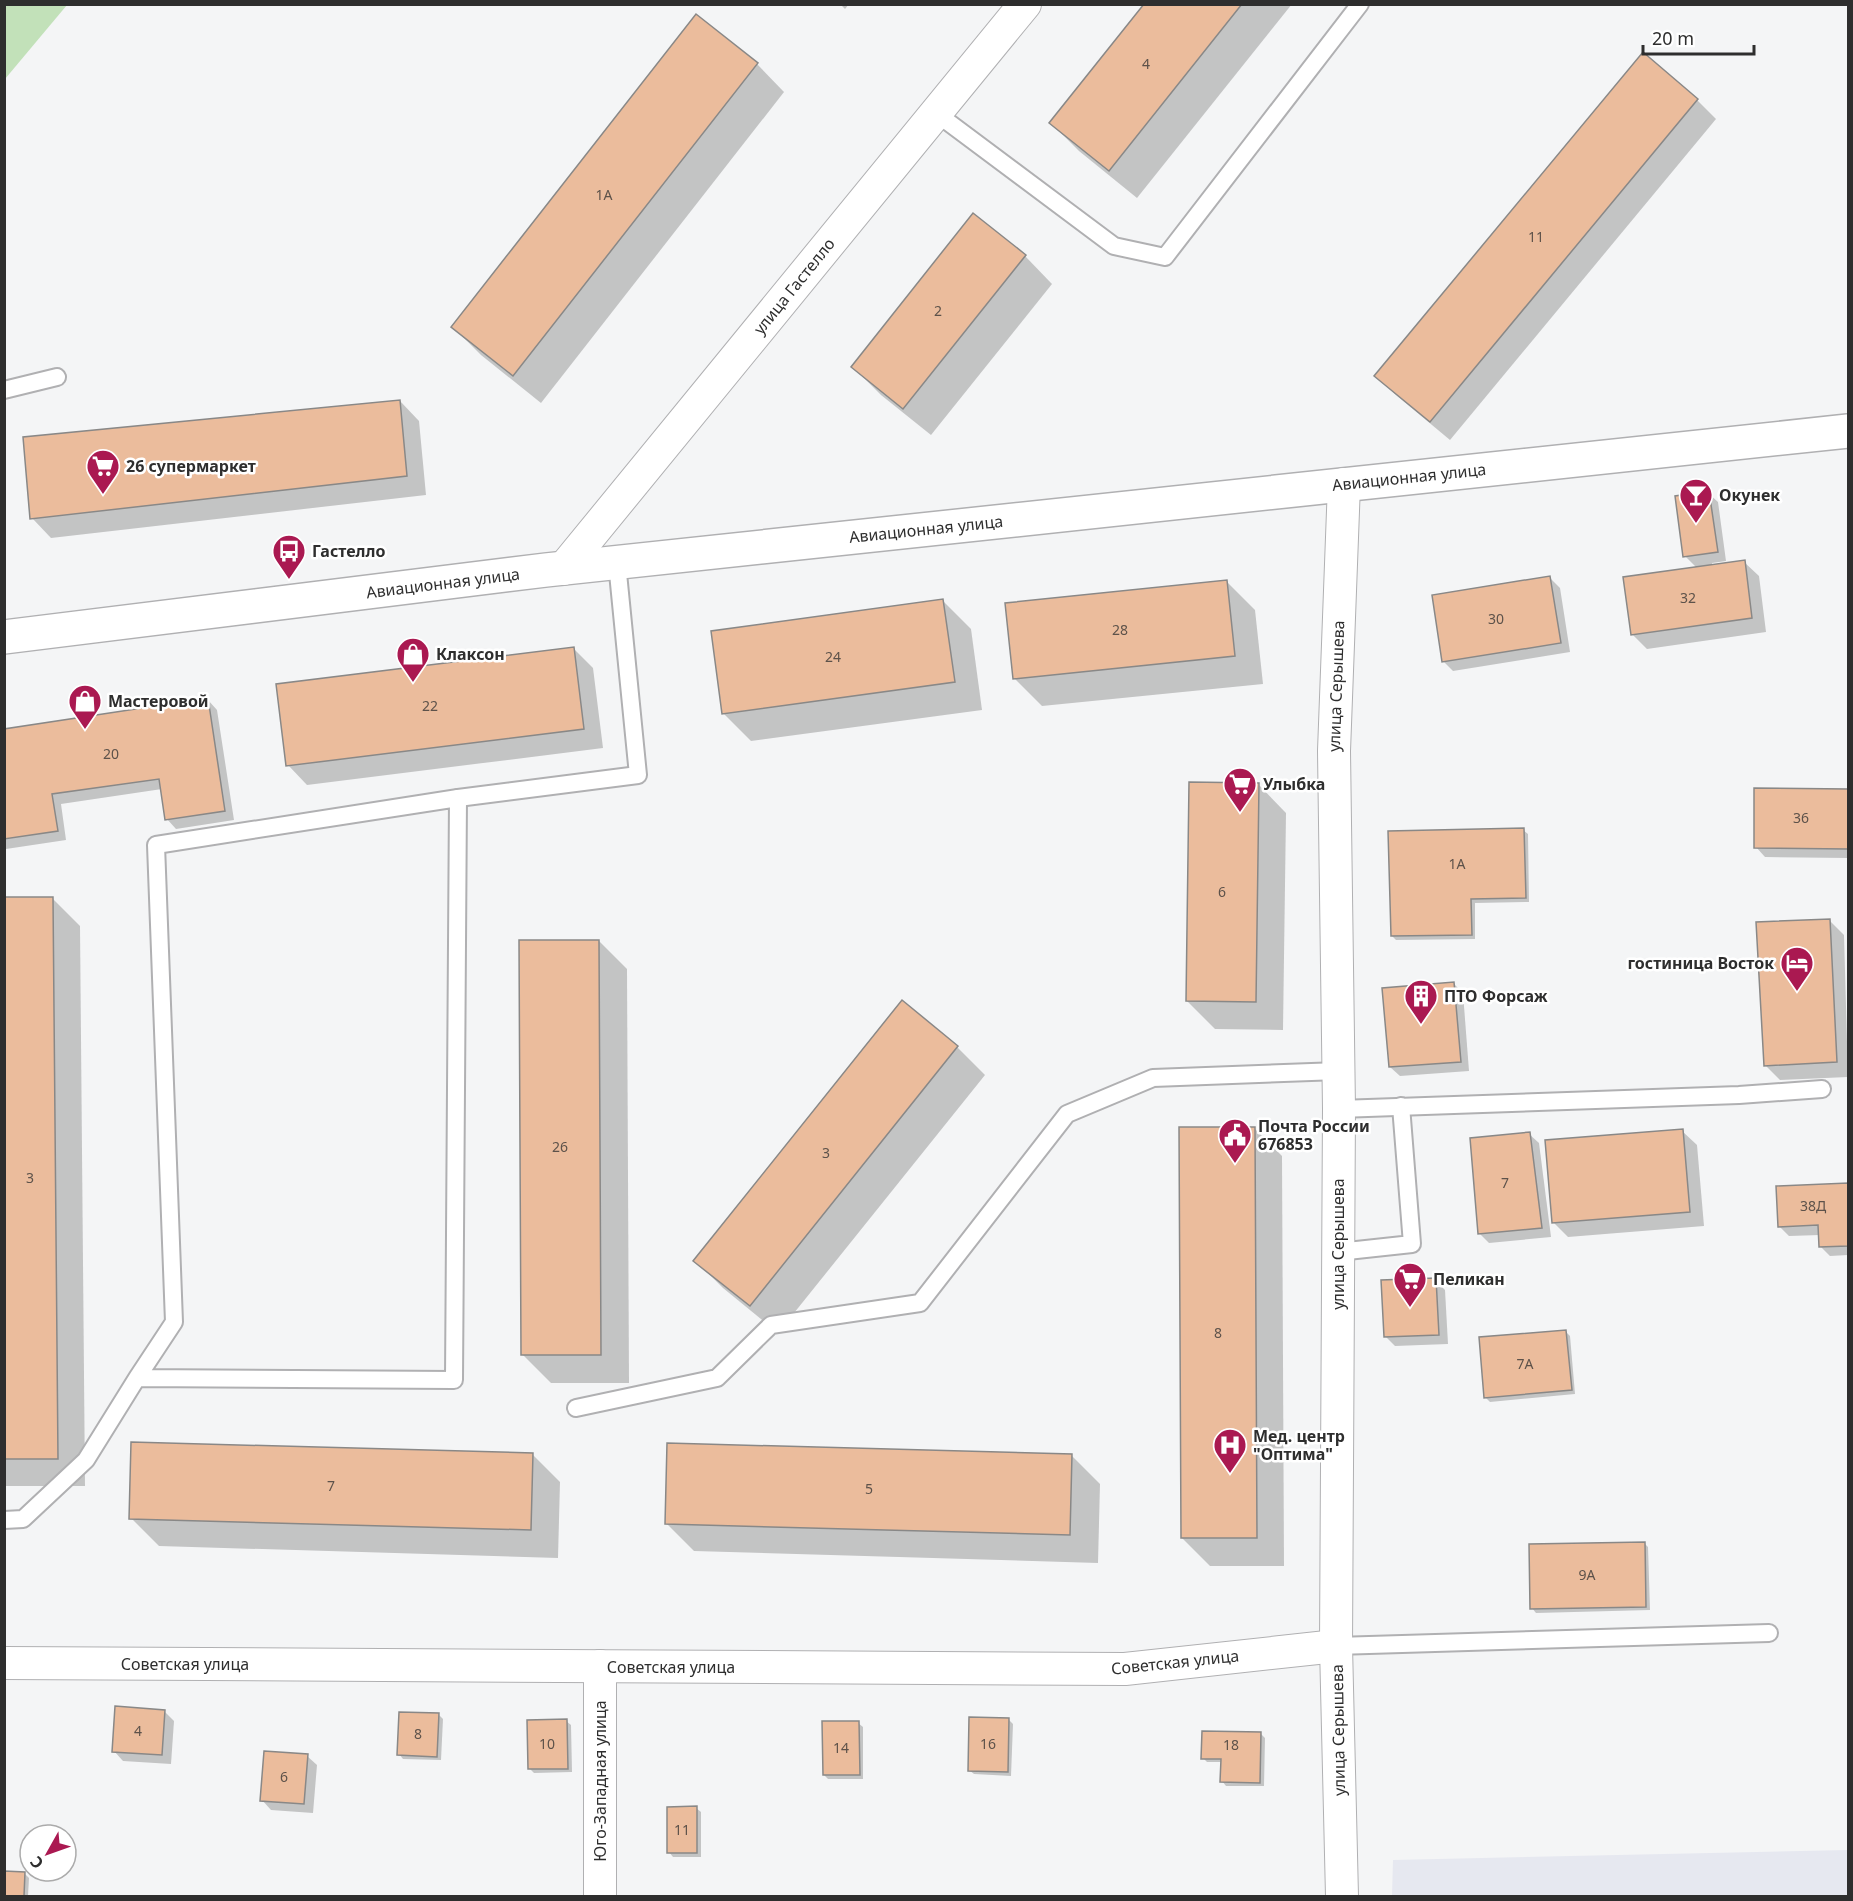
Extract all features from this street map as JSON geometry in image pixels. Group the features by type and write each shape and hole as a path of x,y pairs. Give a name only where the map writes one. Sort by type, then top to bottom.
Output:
{"street":[{"name":"улица Гастелло","path":"563,568 1025,4"},
{"name":"Авиационная улица","path":"4,637 563,568 1848,431"},
{"name":"улица Серышева","path":"1342,1896 1336,1646 1339,1071 1334,751 1344,484"},
{"name":"Советская улица","path":"4,1663 1125,1669 1336,1646"},
{"name":"Юго-Западная улица","path":"600,1666 600,1896"}],"lane":[{"path":"936,113 1114,246 1165,257 1360,4"},
{"path":"4,390 57,377"},
{"path":"4,1520 23,1519 86,1460 174,1322 156,845 458,798 638,775 617,563"},
{"path":"137,1378 454,1380 458,798"},
{"path":"576,1408 717,1378 771,1325 920,1303 1067,1114 1153,1078 1339,1071"},
{"path":"1339,1109 1739,1095 1822,1089"},
{"path":"1338,1252 1412,1244 1401,1106"},
{"path":"1336,1646 1769,1633"}],"shaded area":[{"path":"1848,1850 1848,1896 1392,1896 1393,1860"}],"green space":[{"path":"4,5 67,5 5,79"}],"building":[{"path":"1144,4 1242,4 1109,171 1049,123"},
{"path":"696,14 758,63 513,376 451,327"},
{"path":"1643,52 1698,99 1430,422 1374,376"},
{"path":"973,213 1026,255 903,409 851,367"},
{"path":"400,400 407,476 30,519 23,437"},
{"path":"1709,491 1718,552 1683,557 1675,496"},
{"path":"1745,560 1752,618 1631,635 1623,577"},
{"path":"1550,576 1561,643 1442,662 1432,595"},
{"path":"1227,580 1235,656 1013,679 1005,603"},
{"path":"943,599 955,682 722,714 711,631"},
{"path":"574,647 584,729 286,766 276,684"},
{"path":"208,698 225,811 165,820 159,779 52,794 58,831 4,839 4,729"},
{"path":"1189,782 1259,783 1256,1002 1186,1001"},
{"path":"1754,788 1848,789 1848,849 1754,848"},
{"path":"1524,828 1526,898 1471,899 1472,935 1391,936 1388,831"},
{"path":"4,897 53,897 58,1459 4,1459"},
{"name":"гостиница Восток","path":"1830,919 1837,1062 1764,1066 1756,922"},
{"path":"519,940 599,940 601,1355 521,1355"},
{"name":"ПТО Форсаж","path":"1454,982 1461,1062 1389,1067 1382,988"},
{"path":"902,1000 958,1046 750,1306 693,1261"},
{"path":"1179,1127 1255,1127 1257,1538 1181,1538"},
{"path":"1683,1129 1690,1212 1552,1223 1545,1140"},
{"path":"1530,1132 1542,1228 1478,1234 1470,1138"},
{"path":"1848,1183 1848,1246 1819,1247 1818,1225 1778,1227 1776,1186"},
{"name":"Пеликан","path":"1436,1278 1439,1335 1384,1337 1381,1280"},
{"path":"1566,1330 1572,1390 1484,1398 1479,1337"},
{"path":"131,1442 533,1453 531,1530 129,1519"},
{"path":"667,1443 1072,1454 1070,1535 665,1524"},
{"path":"1645,1542 1646,1607 1530,1609 1529,1544"},
{"path":"115,1706 165,1710 162,1755 112,1752"},
{"path":"399,1712 439,1713 437,1757 397,1755"},
{"path":"969,1717 1009,1718 1008,1772 968,1771"},
{"path":"567,1719 568,1769 528,1769 527,1720"},
{"path":"822,1721 859,1721 860,1775 823,1775"},
{"path":"1202,1731 1261,1732 1260,1783 1220,1782 1221,1759 1201,1759"},
{"path":"264,1751 308,1754 304,1804 260,1801"},
{"path":"697,1806 697,1853 667,1853 667,1807"},
{"path":"4,1871 18,1872 18,1883 25,1883 24,1896 4,1896"}],"place":[{"name":"26 супермаркет","path":"103,495"},
{"name":"Окунек","path":"1696,524"},
{"name":"Гастелло","path":"289,580"},
{"name":"Клаксон","path":"413,683"},
{"name":"Мастеровой","path":"85,730"},
{"name":"Улыбка","path":"1240,813"},
{"name":"гостиница Восток","path":"1797,992"},
{"name":"ПТО Форсаж","path":"1421,1025"},
{"name":"Почта России 676853","path":"1235,1164"},
{"name":"Пеликан","path":"1410,1308"},
{"name":"Мед. центр \"Оптима\"","path":"1230,1474"}]}
